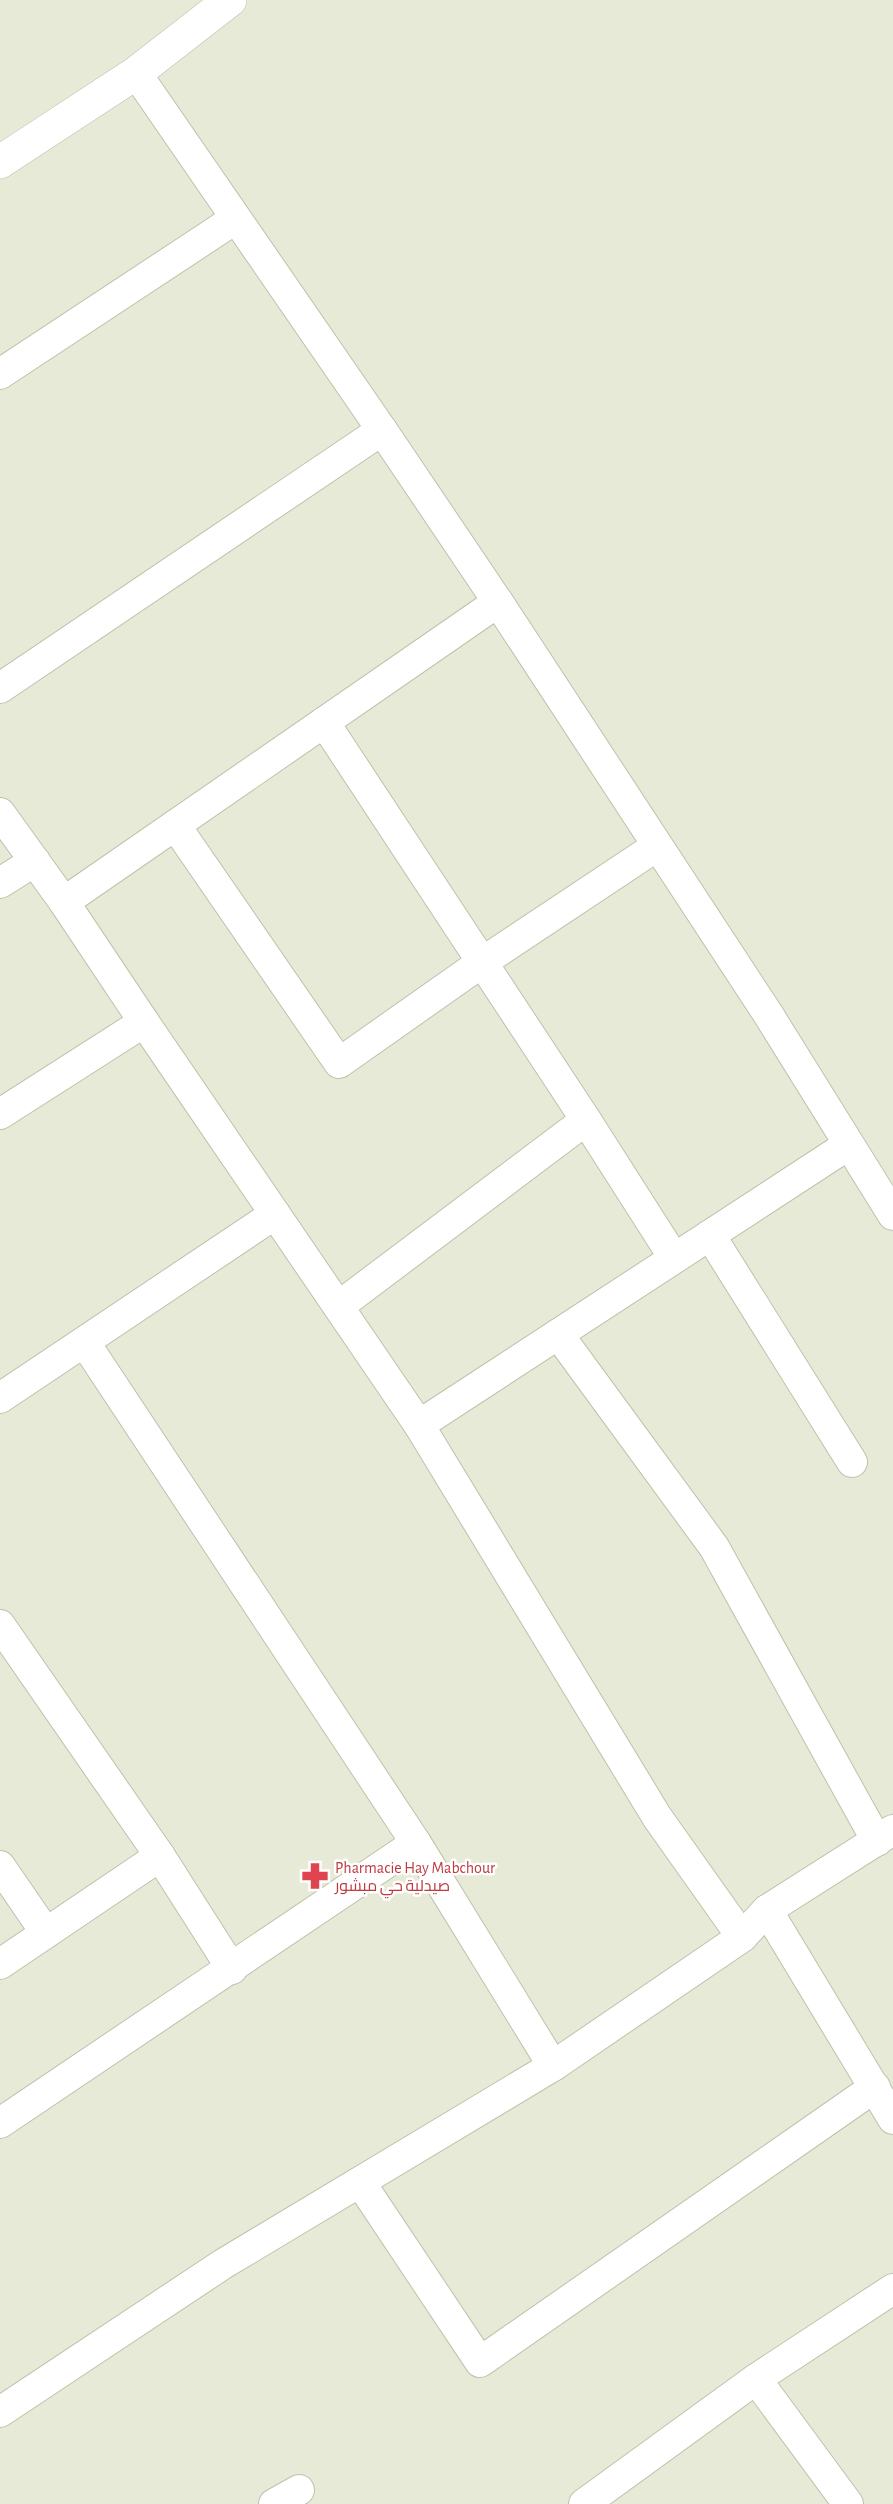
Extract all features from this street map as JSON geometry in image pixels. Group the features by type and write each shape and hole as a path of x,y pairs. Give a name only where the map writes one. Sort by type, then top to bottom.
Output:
{"street":[{"path":"0,162 136,73 230,0"},
{"path":"136,73 498,602 768,1014 893,1215"},
{"path":"0,374 235,219"},
{"path":"0,688 382,430"},
{"path":"64,902 498,602"},
{"path":"324,722 674,1258"},
{"path":"0,813 64,902 419,1425 657,1817 742,1937"},
{"path":"175,825 339,1063 481,963 657,846"},
{"path":"0,883 35,861"},
{"path":"0,1114 144,1022"},
{"path":"339,1306 586,1120"},
{"path":"419,1425 848,1145"},
{"path":"0,1398 275,1214"},
{"path":"710,1235 852,1462"},
{"path":"0,2412 223,2264 553,2067 742,1937 767,1910 885,1835 714,1547 558,1334"},
{"path":"85,1343 416,1843 553,2067"},
{"path":"0,1625 160,1856 232,1969"},
{"path":"0,2123 416,1843"},
{"path":"0,1964 160,1856"},
{"path":"0,1866 46,1933"},
{"path":"767,1910 893,2119"},
{"path":"360,2182 480,2362 875,2087"},
{"path":"584,2504 756,2379 893,2289"},
{"path":"756,2379 848,2504"}],"shaded area":[{"path":"0,0 893,0 893,2504 0,2504"}],"place":[{"name":"Pharmacie Hay Mabchour صيدلية حي مبشور","path":"315,1876"}]}
